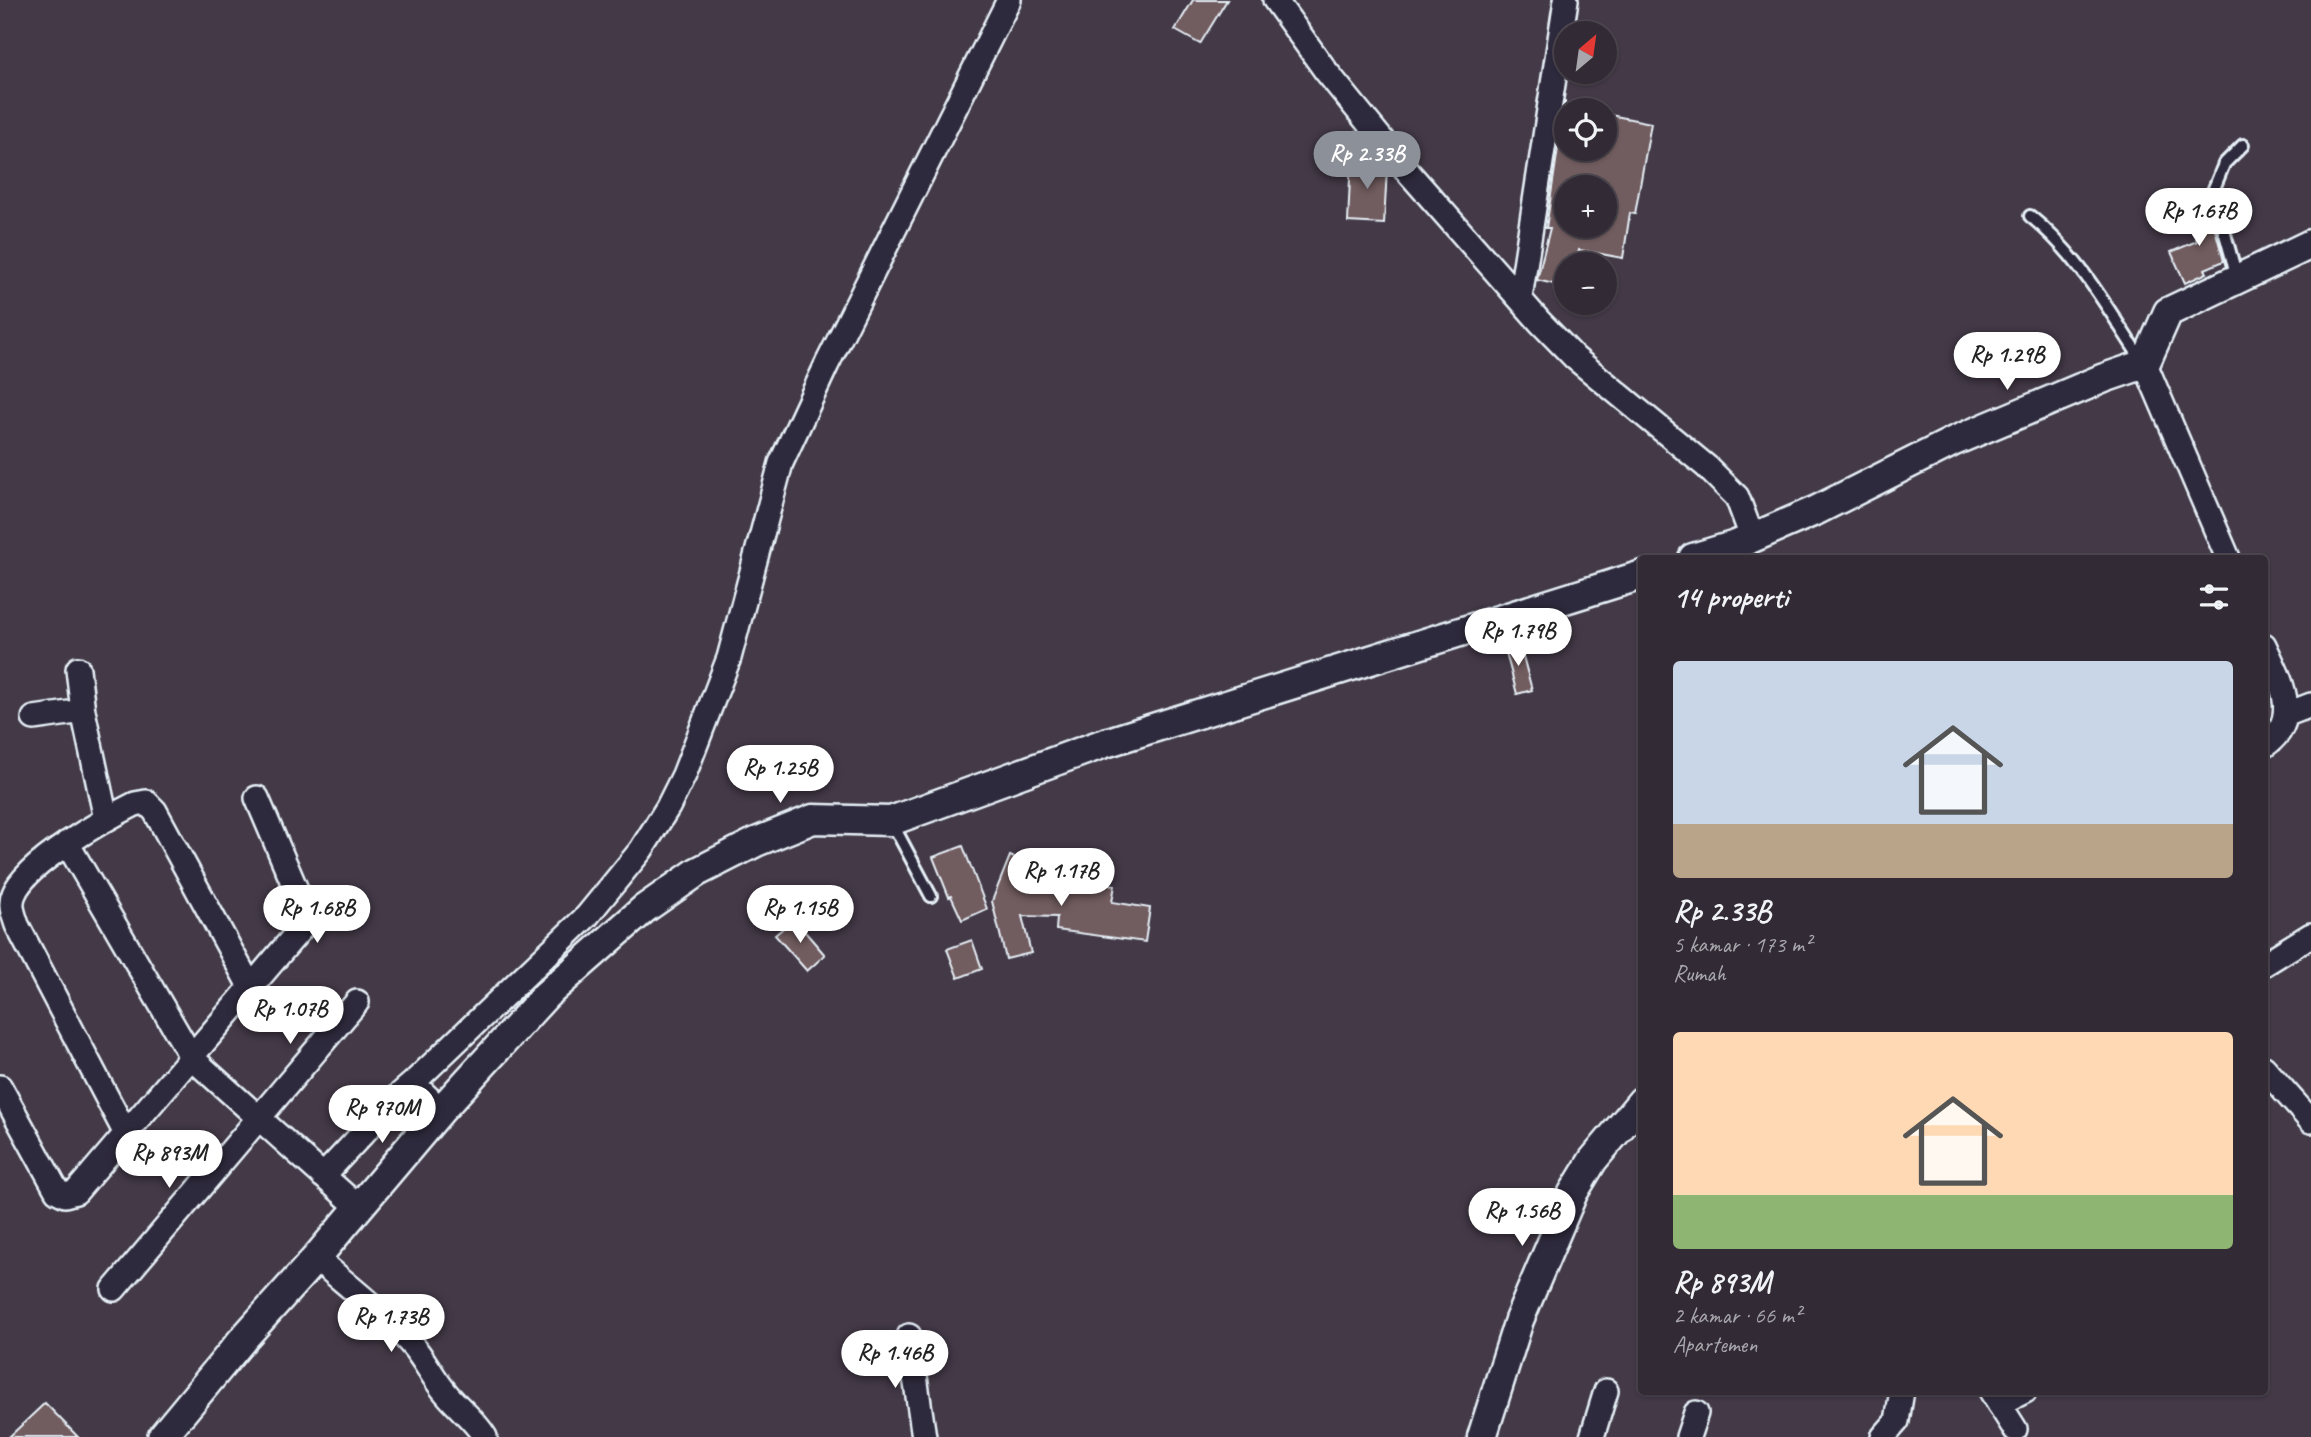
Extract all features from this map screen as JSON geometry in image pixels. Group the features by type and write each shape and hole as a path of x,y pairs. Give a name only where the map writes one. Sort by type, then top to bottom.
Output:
{"street":[{"path":"323,1176 398,1096 587,916 641,850 668,807 689,764 729,658 781,463 827,364 1009,0"},
{"path":"1275,0 1326,71 1409,173 1557,341 1707,467 1737,496 1740,547"},
{"path":"1520,298 1566,0"},
{"path":"1706,555 1740,547 1954,441 2145,364 2168,312 2311,244"},
{"path":"2145,364 2227,555"},
{"path":"162,1437 441,1110 546,995 644,909 697,872 744,848 813,819 891,821 1102,744 1638,576"},
{"path":"2268,654 2287,703 2277,733 2268,742"},
{"path":"78,668 83,711 106,818"},
{"path":"2285,715 2311,705"},
{"path":"34,718 83,711"},
{"path":"0,1087 51,1183 61,1195 71,1195 81,1188 304,925 306,917 257,798"},
{"path":"126,1134 9,932 14,893 24,878 67,843 106,818 140,802 151,805 251,988"},
{"path":"67,843 192,1058 358,1207"},
{"path":"2268,962 2311,935"},
{"path":"114,1289 357,1002"},
{"path":"2268,1073 2311,1121"},
{"path":"414,1083 441,1110"},
{"path":"1482,1437 1519,1320 1573,1192 1593,1160 1638,1106"},
{"path":"316,1258 404,1336 449,1397 473,1419 485,1437"},
{"path":"909,1336 924,1437"},
{"path":"1592,1437 1606,1391"},
{"path":"1883,1437 1897,1421 1901,1395"},
{"path":"1995,1398 2015,1429"},
{"path":"1688,1437 1696,1413"}],"lane":[{"path":"2237,277 2213,191 2224,164 2243,145"},
{"path":"2030,216 2054,235 2073,256 2145,364"},
{"path":"891,821 932,896"}],"building":[{"path":"1193,0 1227,0 1200,44 1175,30"},
{"path":"1617,116 1651,123 1635,214 1630,213 1623,258 1617,257 1617,252 1554,252 1554,284 1537,280 1550,228 1546,228 1556,161 1617,161"},
{"path":"1351,157 1380,159 1387,168 1384,224 1348,222"},
{"path":"2209,208 2224,261 2205,269 2207,273 2185,283 2171,252 2197,241 2187,216"},
{"path":"1519,641 1532,690 1517,694 1504,645"},
{"path":"963,846 987,909 962,920 951,896 949,897 933,857"},
{"path":"1010,856 1024,862 1021,870 1047,871 1115,885 1112,902 1150,908 1145,942 1056,930 1057,917 1022,916 1031,953 1006,959 992,901"},
{"path":"794,919 825,955 807,971 775,935"},
{"path":"972,940 982,969 958,978 947,949"},
{"path":"45,1403 78,1437 9,1437"}]}
